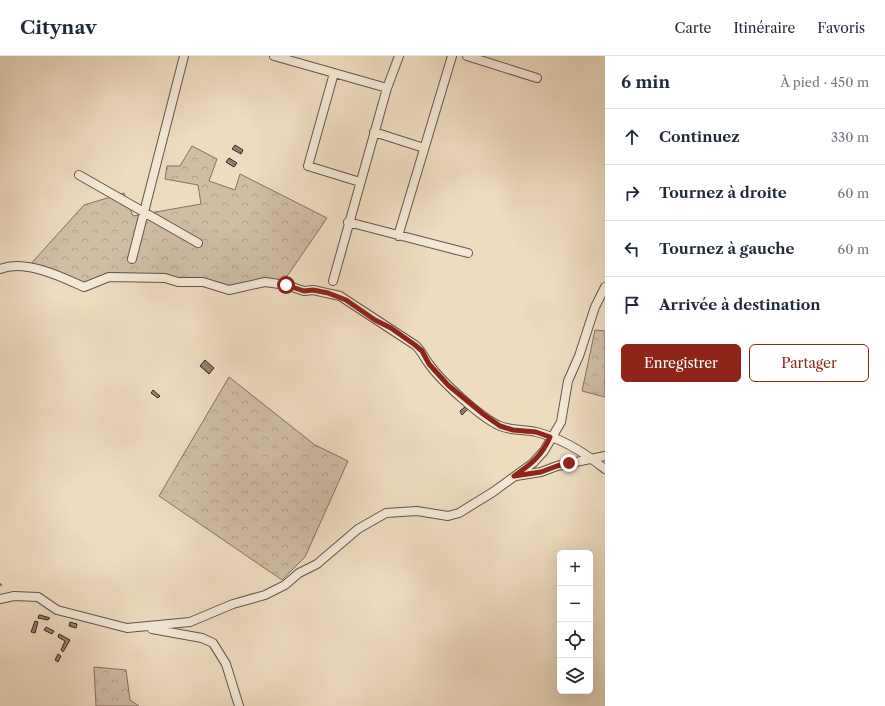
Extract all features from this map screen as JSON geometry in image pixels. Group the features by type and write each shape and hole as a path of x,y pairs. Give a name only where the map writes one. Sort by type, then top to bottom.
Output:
{"street":[{"path":"132,259 184,56"},
{"path":"274,56 387,88"},
{"path":"333,281 374,132 398,56"},
{"path":"398,236 452,56"},
{"path":"467,56 537,78"},
{"path":"334,73 308,166 360,182"},
{"path":"374,132 424,148"},
{"path":"79,175 198,243"},
{"path":"348,222 398,236 468,252"},
{"path":"0,269 5,267 21,266 47,272 84,288 109,277 165,278 178,282 204,282 229,290 265,282 286,285 304,291 313,290 340,296 415,345 422,351 429,364 448,385 500,426 513,430 536,432 550,437 579,450 605,469"},
{"path":"0,599 14,596 38,597 57,610 127,628 190,622 233,604 252,600 265,595 285,585 300,573 317,564 358,529 386,513 417,511 448,516 459,513 493,492 533,463 544,451 550,437 560,422 568,381 579,356 595,307 605,287"},
{"path":"514,476 541,472 557,466 605,456"},
{"path":"143,627 176,635 202,638 213,643 226,664 238,706"}],"green space":[{"path":"192,146 217,159 209,181 235,190 240,174 327,218 281,285 240,288 109,277 91,286 27,268 84,205 124,193 133,216 201,204 198,185 165,179 167,166 180,166"},
{"path":"595,330 605,331 605,397 582,391"},
{"path":"229,377 315,445 348,461 305,557 282,580 159,496"},
{"path":"94,667 126,670 130,700 139,706 96,706"}],"building":[{"path":"235,145 243,150 241,154 232,149"},
{"path":"229,158 237,163 234,167 226,162"},
{"path":"205,360 214,368 209,374 200,366"},
{"path":"153,390 160,396 158,398 151,393"},
{"path":"466,406 468,409 462,415 460,411"},
{"path":"39,615 50,618 48,620 38,618"},
{"path":"35,621 38,622 35,633 31,632"},
{"path":"70,622 77,624 76,628 69,626"},
{"path":"46,627 54,631 52,634 44,630"},
{"path":"59,634 70,640 63,652 61,650 65,641 58,637"},
{"path":"58,654 61,656 58,662 55,660"}],"route":[{"path":"286,285 304,291 313,290 340,296 415,345 422,351 429,364 448,385 500,426 513,430 536,432 550,437 544,451 533,463 514,476 541,472 569,463"}]}
